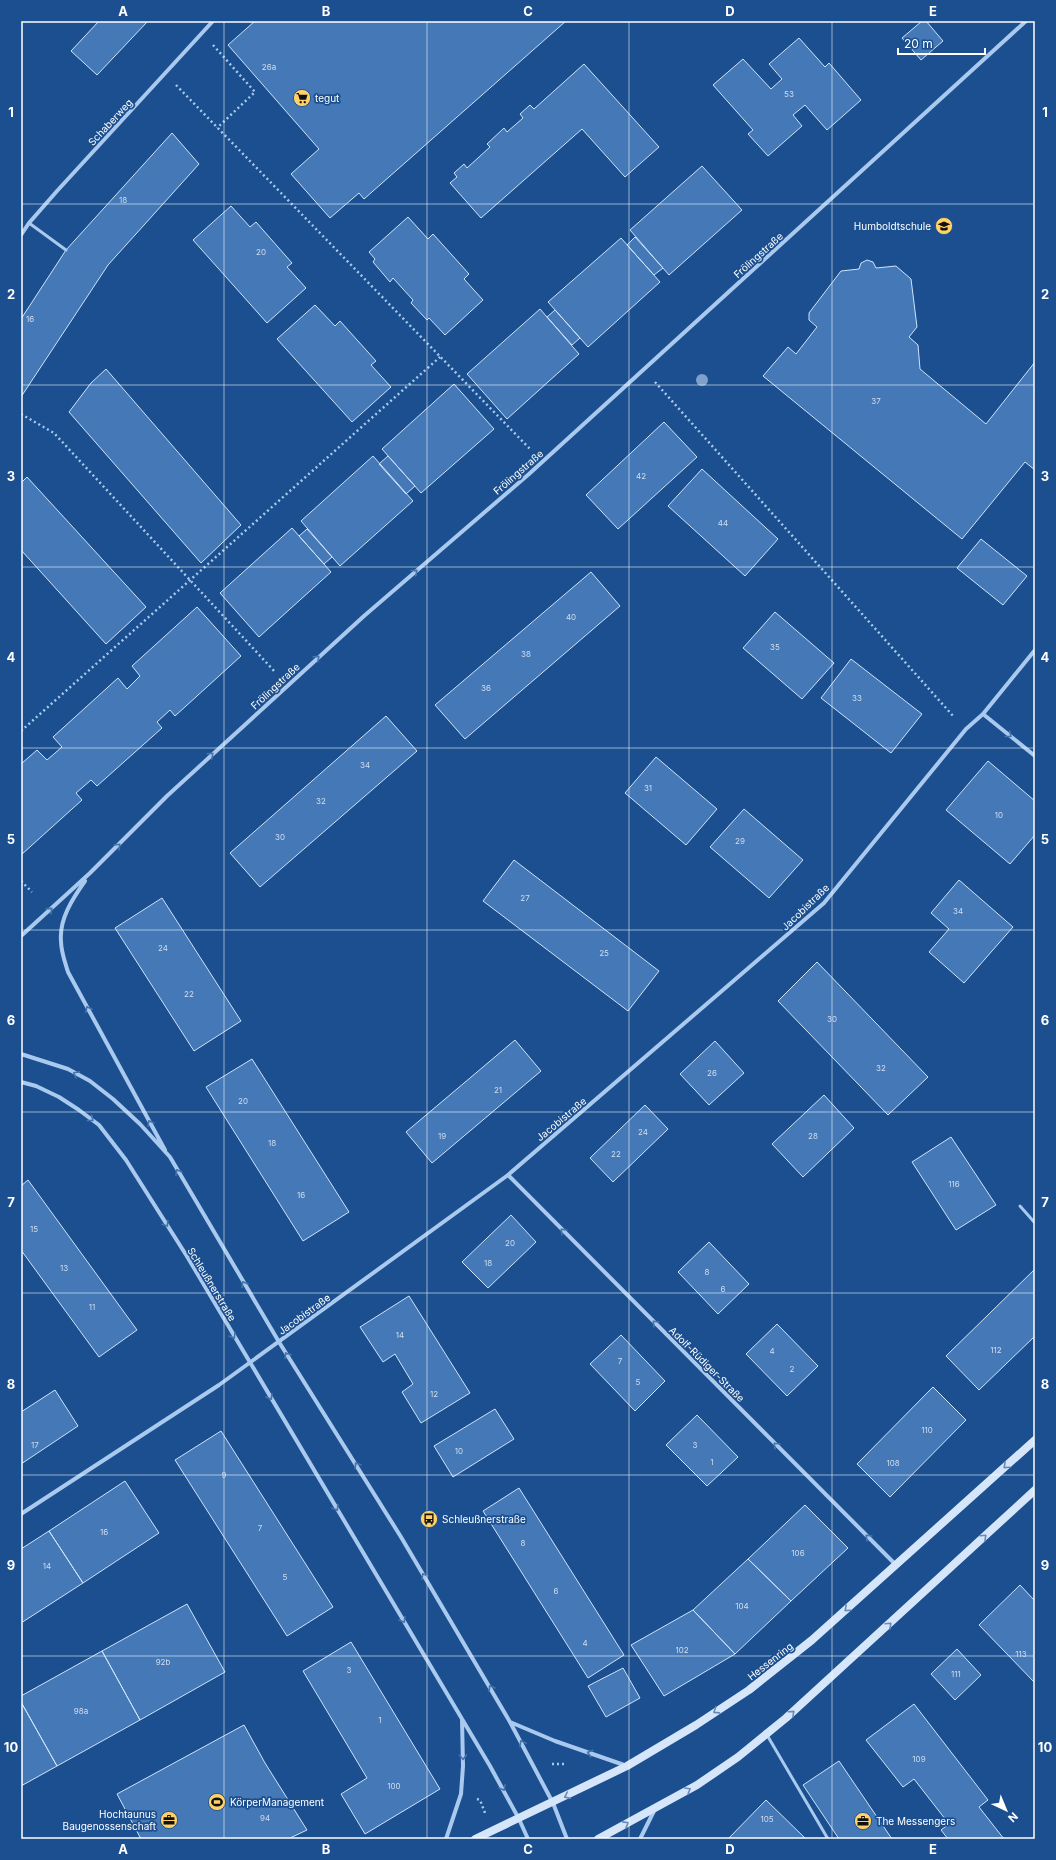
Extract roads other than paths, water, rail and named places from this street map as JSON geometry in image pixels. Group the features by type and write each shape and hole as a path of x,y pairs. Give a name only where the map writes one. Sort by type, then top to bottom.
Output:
{"street":[{"name":"Schaberweg","path":"21,235 29,224 213,21"},
{"name":"Frölingstraße","path":"21,936 90,873 167,796 288,685 364,616 542,462 1026,21"},
{"name":"Jacobistraße","path":"21,1514 250,1364 508,1175 824,903 966,729 983,714 1035,650"},
{"path":"983,714 1035,756"},
{"path":"90,873 71,901 64,921 60,940 68,972 170,1157 279,1342 401,1537 510,1722 553,1803 567,1839"},
{"path":"21,1054 68,1069 90,1081 113,1099 140,1124 170,1157"},
{"name":"Schleußnerstraße","path":"21,1082 36,1086 59,1097 79,1110 98,1125 126,1160 188,1258 462,1718 519,1819 528,1839"},
{"name":"Adolf-Rüdiger-Straße","path":"508,1175 896,1565"},
{"name":"Hessenring","path":"476,1839 627,1766 696,1725 749,1690 812,1640 1035,1440"},
{"path":"598,1839 654,1810 703,1781 738,1757 839,1671 1035,1490"},
{"name":"Schleußnerstraße","path":"446,1839 461,1794 463,1766 462,1718"},
{"path":"510,1722 555,1741 627,1766"},
{"path":"640,1839 654,1810"}],"lane":[{"path":"29,224 66,250"},
{"path":"1020,1206 1035,1223"},
{"path":"766,1734 828,1839"}],"place":[{"name":"tegut","path":"302,98"},
{"name":"Humboldtschule","path":"944,226"},
{"name":"Schleußnerstraße","path":"429,1519"},
{"name":"KörperManagement","path":"217,1802"},
{"name":"Hochtaunus Baugenossenschaft","path":"169,1820"},
{"name":"The Messengers","path":"863,1821"}]}
